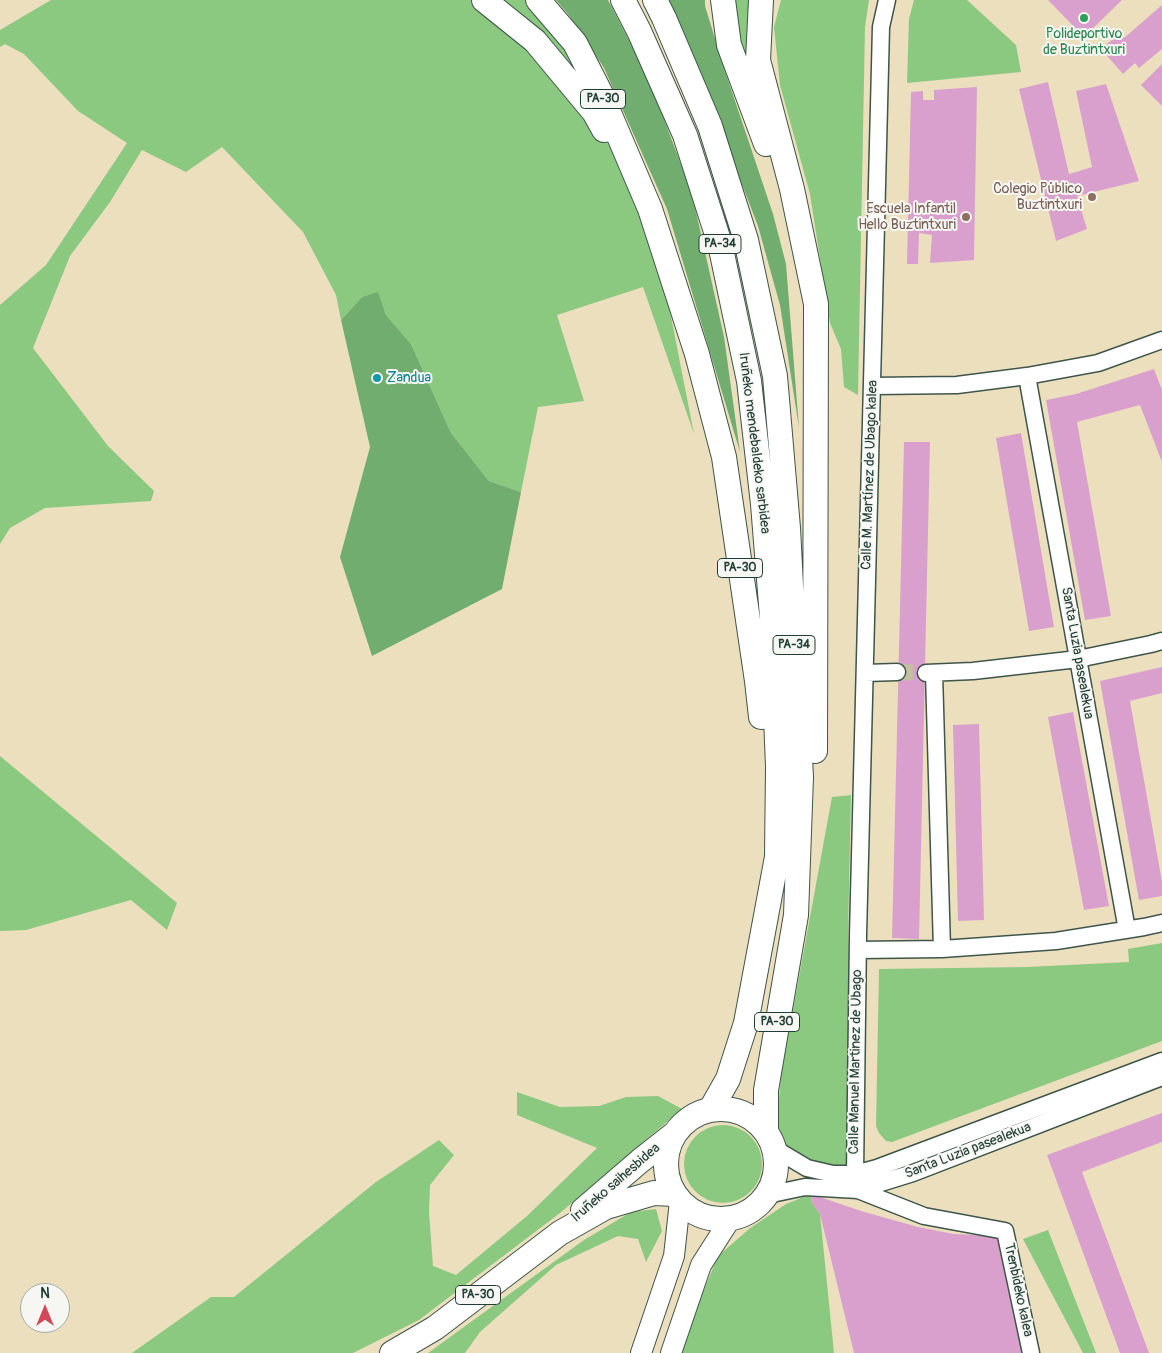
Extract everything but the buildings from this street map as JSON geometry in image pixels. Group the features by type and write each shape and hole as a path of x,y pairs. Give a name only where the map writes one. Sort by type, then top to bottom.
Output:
{"highway":[{"path":"484,0 535,41 594,112 650,210"},
{"name":"PA-30","path":"538,0 575,43 601,94 650,210 697,354 724,457 757,681 767,778 767,858 762,936 746,1023 728,1079 711,1109"},
{"name":"Iruñeko mendebaldeko sarbidea","path":"623,0 639,31 685,136 720,244 749,381 763,504 772,617 778,767 777,857 762,936"},
{"name":"Iruñeko mendebaldeko sarbidea","path":"655,0 710,126 746,240 775,376 788,528 801,776 796,915"},
{"name":"PA-30","path":"723,0 729,45 780,180 799,252 808,325 815,450"},
{"name":"PA-30","path":"761,0 758,60 792,189 816,304 815,792 810,871 796,915 766,1090 770,1140 777,1165 774,1180 767,1195 757,1206 745,1214 730,1218 712,1218 694,1212 677,1197 667,1178 665,1165 667,1150 673,1135 683,1123 696,1114 711,1109 741,1112 755,1120 770,1140"},
{"name":"Iruñeko saihesbidea","path":"560,1233 640,1161 673,1135"},
{"name":"Iruñeko saihesbidea","path":"392,1353 435,1328 560,1233 606,1207 654,1193 677,1197"}],"main road":[{"path":"641,1353 674,1256 677,1197"},
{"path":"671,1353 702,1265 730,1218"}],"street":[{"name":"Calle M. Martínez de Ubago kalea","path":"858,950 882,26 887,0"},
{"path":"873,386 957,385 1027,376 1098,363 1162,342"},
{"name":"Santa Luzia pasealekua","path":"1027,376 1127,930"},
{"path":"942,949 930,673 973,672 1078,659 1162,641"},
{"path":"865,673 896,672"},
{"path":"858,950 942,949 1056,940 1162,923"},
{"name":"Calle Manuel Martinez de Ubago","path":"854,1174 858,950"},
{"name":"Santa Luzia pasealekua","path":"770,1140 807,1168 833,1174 854,1174 878,1168 1162,1061"},
{"name":"Santa Luzia pasealekua","path":"767,1195 805,1187 858,1190 913,1173 1162,1077"},
{"name":"Trenbideko kalea","path":"858,1190 924,1216 1005,1231 1031,1353"}],"green space":[{"path":"51,0 538,0 545,8 650,209 694,434 643,287 557,315 584,401 538,407 521,492 489,481 451,433 411,344 386,315 378,293 362,297 341,320 336,295 303,232 222,147 186,172 142,150 110,202 70,256 33,348 108,446 154,491 151,501 45,508 10,528 0,544 0,305 46,265 127,143 78,111 24,54 5,44 0,47 0,30"},
{"path":"556,0 608,0 649,79 692,194 724,337 740,452 667,209 604,68 568,14"},
{"path":"668,0 705,0 705,6 725,71 773,214 786,264 799,428 780,305 758,226"},
{"path":"730,0 751,0 748,11 747,50 754,86 733,29"},
{"path":"781,0 869,0 865,27 858,395 844,387 841,349 830,323 810,194 780,85 774,27"},
{"path":"914,0 967,0 1016,45 1021,72 907,83 909,19"},
{"path":"378,292 386,315 411,344 451,433 489,481 521,492 502,589 372,656 340,557 370,447 341,320 362,297"},
{"path":"0,756 177,903 167,930 131,900 26,930 0,931"},
{"path":"851,795 848,935 855,1174 833,1174 775,1149 781,1075 832,797"},
{"path":"1162,943 1162,1041 892,1142 886,1141 879,1133 876,1126 879,969 1027,967 1129,962 1128,949"},
{"path":"517,1092 560,1107 599,1106 626,1097 658,1096 682,1109 560,1213 419,1320 353,1353 132,1353 211,1297 234,1297 376,1182 439,1140 454,1155 430,1185 429,1212 433,1266 456,1275 527,1216 597,1148 517,1115"},
{"path":"723,1125 738,1128 751,1136 759,1149 762,1164 759,1179 751,1192 738,1200 723,1203 708,1200 695,1192 687,1179 684,1164 687,1149 695,1136 708,1128"},
{"path":"811,1194 812,1203 820,1214 834,1353 679,1353 718,1256 749,1229 786,1204"},
{"path":"656,1209 662,1231 646,1262 638,1239 618,1236 556,1265 480,1332 465,1353 428,1353 584,1240 631,1212"},
{"path":"1048,1230 1096,1353 1083,1353 1023,1239"}],"tunnel":[{"path":"897,672 926,673"}],"place":[{"name":"Polideportivo de Buztintxuri","path":"1084,18"},
{"name":"Colegio Público Buztintxuri","path":"1092,197"},
{"name":"Escuela Infantil Hello Buztintxuri","path":"966,217"},
{"name":"Zandua","path":"377,378"}]}
